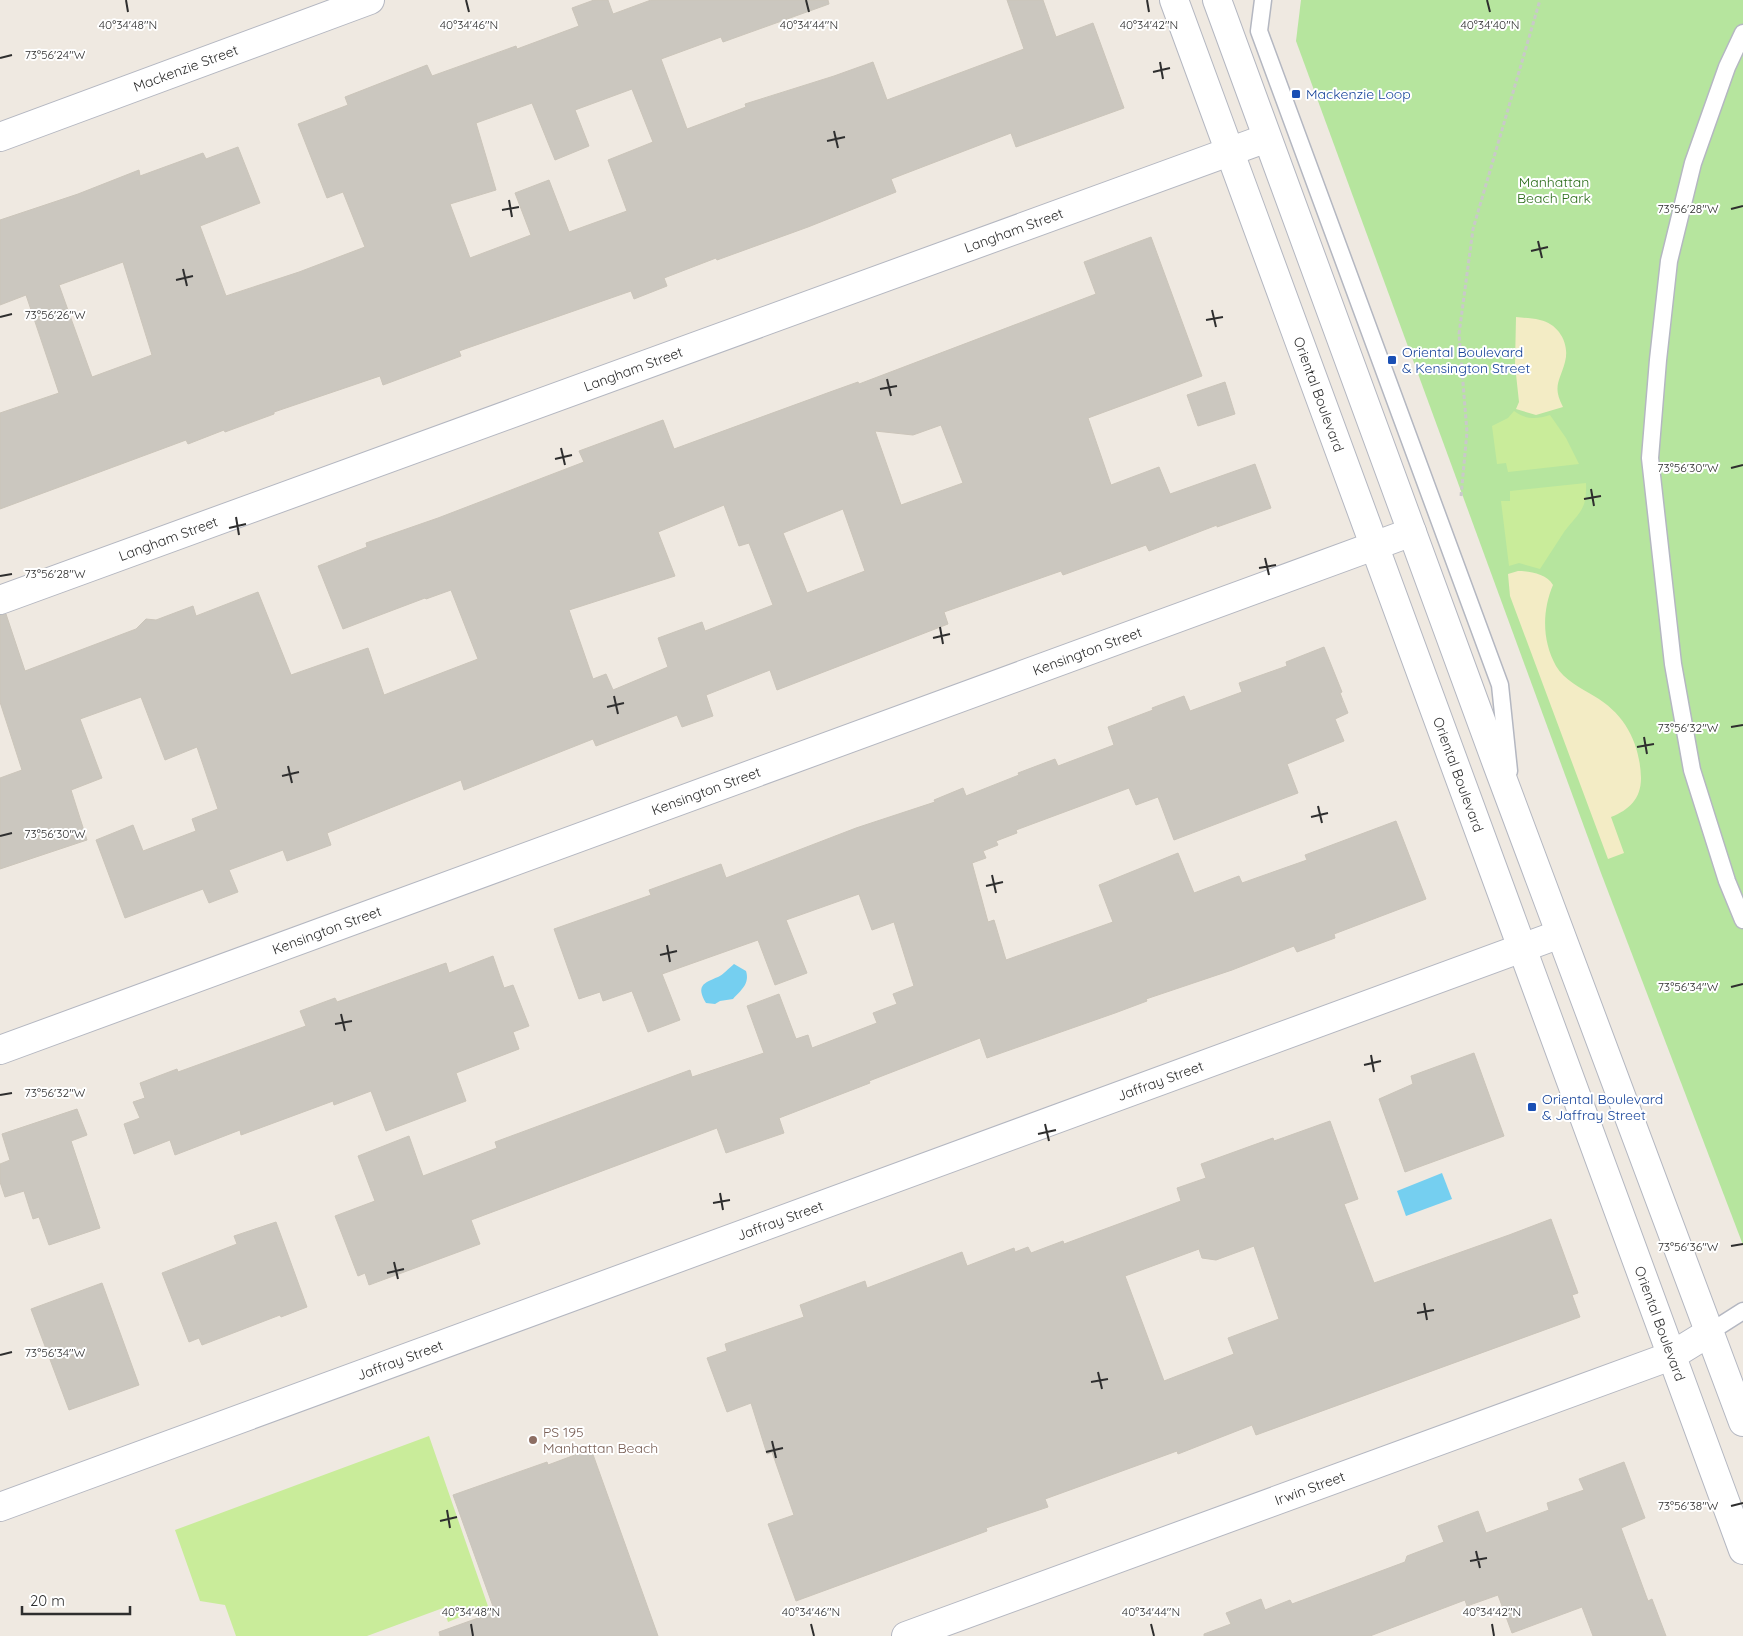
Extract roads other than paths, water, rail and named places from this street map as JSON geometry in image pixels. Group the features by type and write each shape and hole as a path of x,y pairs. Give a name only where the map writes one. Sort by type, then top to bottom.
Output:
{"street":[{"name":"Mackenzie Street","path":"0,136 370,0"},
{"name":"Oriental Boulevard","path":"1174,0 1743,1550"},
{"path":"1217,0 1560,934 1743,1422"},
{"name":"Langham Street","path":"0,600 1267,138"},
{"name":"Kensington Street","path":"0,1050 1412,532"},
{"name":"Jaffray Street","path":"0,1507 1560,934"},
{"name":"Irwin Street","path":"906,1636 1671,1356 1710,1332"}],"lane":[{"path":"1263,0 1259,31 1500,685 1512,804"},
{"path":"1743,33 1727,67 1693,163 1669,261 1650,458 1673,664 1692,770 1727,880 1743,920"},
{"path":"1710,1332 1743,1311"}],"water":[{"path":"734,964 746,971 747,980 744,986 733,999 720,1001 715,1004 706,1003 701,989 705,983 722,975"},
{"path":"1442,1173 1452,1199 1406,1216 1397,1191"}],"place":[{"name":"Mackenzie Loop","path":"1296,94"},
{"name":"Oriental Boulevard & Kensington Street","path":"1392,360"},
{"name":"Oriental Boulevard & Jaffray Street","path":"1532,1107"},
{"name":"PS 195 Manhattan Beach","path":"533,1440"}],"park label":[{"name":"Manhattan Beach Park","path":"1554,190"}]}
